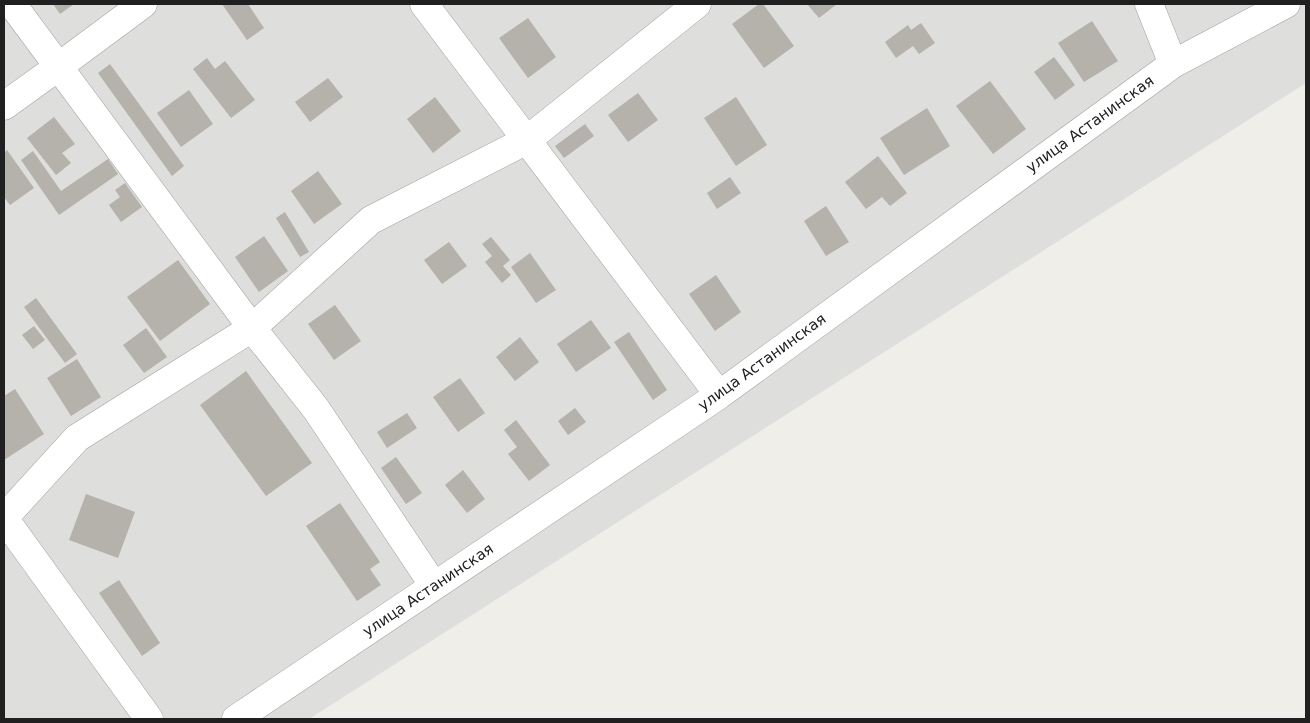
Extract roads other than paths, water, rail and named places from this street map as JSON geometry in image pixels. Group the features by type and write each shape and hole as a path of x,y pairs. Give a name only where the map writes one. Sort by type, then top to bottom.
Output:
{"street":[{"path":"12,4 252,328 316,410 434,586"},
{"path":"4,106 143,4"},
{"path":"424,4 719,395"},
{"path":"149,719 4,518 77,438 252,328 371,220 527,140 697,4"},
{"path":"1149,4 1172,64"},
{"name":"улица Астанинская","path":"236,719 719,395 1172,64 1286,4"}]}
